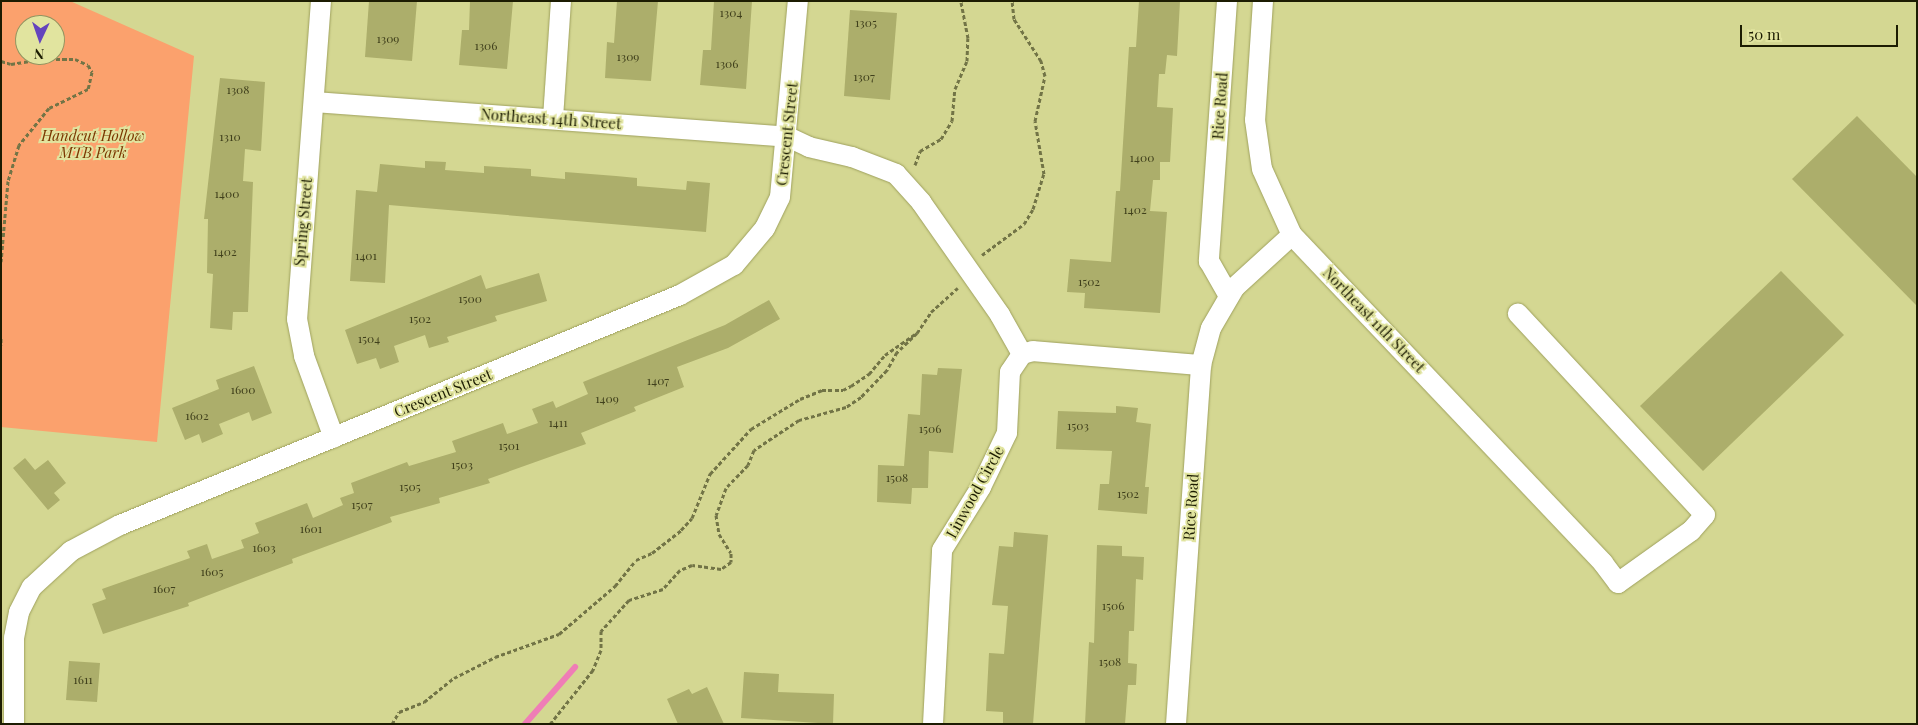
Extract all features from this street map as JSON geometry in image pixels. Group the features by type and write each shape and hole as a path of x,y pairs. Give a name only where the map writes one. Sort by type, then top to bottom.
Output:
{"street":[{"name":"Spring Street","path":"321,1 297,319 304,356 334,438"},
{"path":"553,118 561,1"},
{"name":"Crescent Street","path":"14,724 14,638 19,612 32,587 71,551 120,525 680,295 734,265 765,228 780,197 788,137 798,1"},
{"name":"Rice Road","path":"1227,1 1209,261 1229,296"},
{"name":"Northeast 11th Street","path":"1263,1 1255,120 1262,169 1292,236 1562,520 1618,583 1690,532 1705,515 1518,314"},
{"name":"Northeast 14th Street","path":"314,102 553,118 788,137"},
{"path":"788,137 809,147 852,158 896,174 944,231 970,269 1022,354 1033,351 1201,365"},
{"name":"Rice Road","path":"1176,724 1201,365 1211,328 1229,296 1292,236"},
{"name":"Linwood Circle","path":"933,724 942,550 981,487 1007,433 1010,372 1022,354"}],"path":[{"path":"909,189 920,150 941,139 952,121 955,89 967,61 968,38 961,1"},
{"path":"550,724 593,670 601,650 601,631 629,600 663,589 680,570 692,564 721,569 731,562 731,553 719,534 716,515 726,488 748,465 754,450 772,435 799,420 825,410 840,410 861,397 887,370 897,352 917,334 931,312 959,287 974,260 1024,224 1033,209 1044,174 1035,120 1045,76 1041,61 1014,19 1012,1"},
{"path":"1,61 11,64 42,59 75,59 88,65 92,72 88,89 49,108 19,145 8,181 1,262"},
{"path":"392,724 399,712 424,702 454,678 494,658 559,634 615,586 636,560 652,553 681,530 692,518 710,474 751,429 800,399 822,390 843,390 851,386 869,374 885,355 917,334"},
{"path":"1,338 1,345"}],"green space":[{"name":"Handcut Hollow MTB Park","path":"1,1 70,1 194,56 157,442 1,427"}],"building":[{"path":"369,1 417,1 412,61 365,57"},
{"path":"470,1 513,1 507,69 459,65 462,30 469,30"},
{"path":"617,1 658,1 651,81 605,78 607,42 614,43"},
{"path":"714,1 752,1 746,89 700,85 703,50 711,50"},
{"path":"1139,1 1180,1 1177,56 1167,55 1165,74 1159,74 1157,107 1173,108 1170,162 1160,162 1160,180 1153,180 1150,211 1167,212 1160,313 1084,308 1085,293 1067,292 1070,259 1111,262 1116,191 1120,191 1129,47 1136,47"},
{"path":"850,10 897,13 890,100 844,96"},
{"path":"220,78 265,82 261,151 245,149 243,181 253,182 248,312 233,312 232,330 210,328 213,274 207,273 208,219 204,219"},
{"path":"1857,116 1917,177 1917,306 1792,179"},
{"path":"425,161 446,162 445,170 484,173 484,166 531,169 531,176 565,179 565,172 616,176 637,178 637,186 686,190 687,181 710,183 706,232 389,205 385,283 350,281 356,190 377,192 380,164 425,168"},
{"path":"1781,271 1844,335 1703,471 1640,406"},
{"path":"539,273 547,301 495,316 497,321 447,337 449,342 429,348 425,335 394,346 399,362 380,369 376,358 357,364 345,330 481,275 486,289"},
{"path":"769,300 780,319 728,348 677,367 684,387 634,407 636,411 581,433 586,444 488,479 490,483 439,498 440,503 390,517 392,522 292,559 293,563 188,603 189,606 103,634 92,604 106,599 102,589 190,558 187,551 207,544 212,559 244,548 241,540 259,533 255,523 307,503 313,518 343,505 340,498 354,493 351,483 407,462 409,466 456,452 452,441 503,423 507,434 538,423 532,409 553,401 556,408 588,394 583,382 725,325"},
{"path":"254,366 272,413 252,421 249,412 219,424 223,434 202,443 199,434 185,440 172,408 219,389 216,380"},
{"path":"938,368 962,369 953,453 929,451 928,488 912,488 911,504 877,502 878,465 904,466 908,414 920,415 922,374 937,375"},
{"path":"1116,406 1138,408 1136,422 1151,424 1145,487 1149,487 1147,514 1098,510 1100,484 1109,484 1112,451 1056,449 1058,411 1116,413"},
{"path":"25,458 35,470 48,460 66,483 54,493 60,500 48,510 13,468"},
{"path":"1014,532 1048,535 1033,724 1003,724 1003,712 986,711 989,653 1004,654 1008,606 992,605 999,546 1013,547"},
{"path":"1097,545 1122,546 1122,556 1144,557 1143,580 1136,579 1134,631 1129,631 1128,663 1137,664 1136,685 1128,685 1125,724 1085,724 1089,642 1094,643"},
{"path":"69,661 100,663 97,702 66,700"},
{"path":"744,672 779,674 778,692 834,694 833,724 741,718"},
{"path":"707,687 724,724 678,724 667,699 689,689 692,694"}],"waterway":[{"path":"525,724 575,667"}]}
